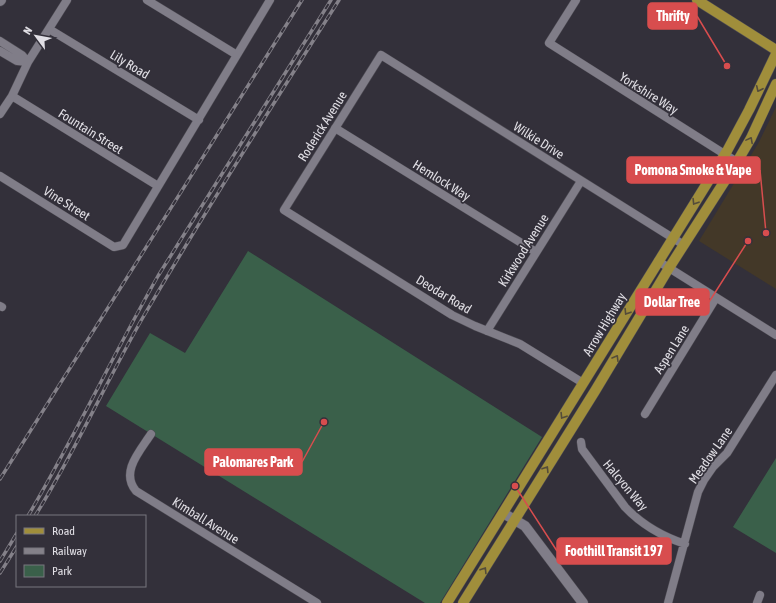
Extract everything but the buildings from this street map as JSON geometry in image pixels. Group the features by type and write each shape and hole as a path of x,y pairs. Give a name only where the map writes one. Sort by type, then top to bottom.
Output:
{"main road":[{"path":"697,0 776,50"},
{"name":"Arrow Highway","path":"447,603 725,155 750,110 776,54"},
{"name":"Arrow Highway","path":"463,603 684,245 737,162 751,138 776,84"},
{"name":"Deodar Road","path":"583,383 595,391"},
{"path":"503,512 525,526 583,603"}],"street":[{"path":"0,114 12,96 28,62 67,0"},
{"path":"147,0 237,55"},
{"path":"158,186 270,0"},
{"name":"Yorkshire Way","path":"576,0 549,43 737,162"},
{"name":"Lily Road","path":"49,29 198,120"},
{"path":"0,41 22,54 28,62"},
{"path":"0,51 17,61 28,62"},
{"name":"Roderick Avenue","path":"284,210 381,55"},
{"name":"Wilkie Drive","path":"381,55 684,245"},
{"name":"Fountain Street","path":"12,96 158,186"},
{"name":"Hemlock Way","path":"335,128 536,252"},
{"name":"Vine Street","path":"0,176 114,247 122,245 158,186"},
{"name":"Kirkwood Avenue","path":"487,331 580,181"},
{"name":"Deodar Road","path":"284,210 452,315 520,344 583,383"},
{"path":"658,262 670,268 776,335"},
{"name":"Aspen Lane","path":"645,414 716,298"},
{"name":"Meadow Lane","path":"668,603 698,492 713,467 727,453 776,375"},
{"name":"Kimball Avenue","path":"151,434 129,472 132,486 136,491 317,603"},
{"name":"Halcyon Way","path":"581,442 582,449 632,515 654,531 685,544"},
{"path":"757,603 760,595"}],"shaded area":[{"path":"776,107 776,289 699,241 759,142"}],"green space":[{"path":"248,251 542,437 440,603 425,603 106,406 150,333 185,353"},
{"path":"776,458 776,553 733,527"}],"railway":[{"path":"0,479 302,0"},
{"path":"29,515 158,276 331,0"},
{"path":"36,515 77,443 142,319 214,199 339,0"},
{"path":"0,561 16,535"},
{"path":"0,573 16,548"}],"place":[{"name":"Thrifty","path":"727,66"},
{"name":"Pomona Smoke & Vape","path":"766,233"},
{"name":"Dollar Tree","path":"748,241"},
{"name":"Palomares Park","path":"324,422"},
{"name":"Foothill Transit 197","path":"515,486"}]}
